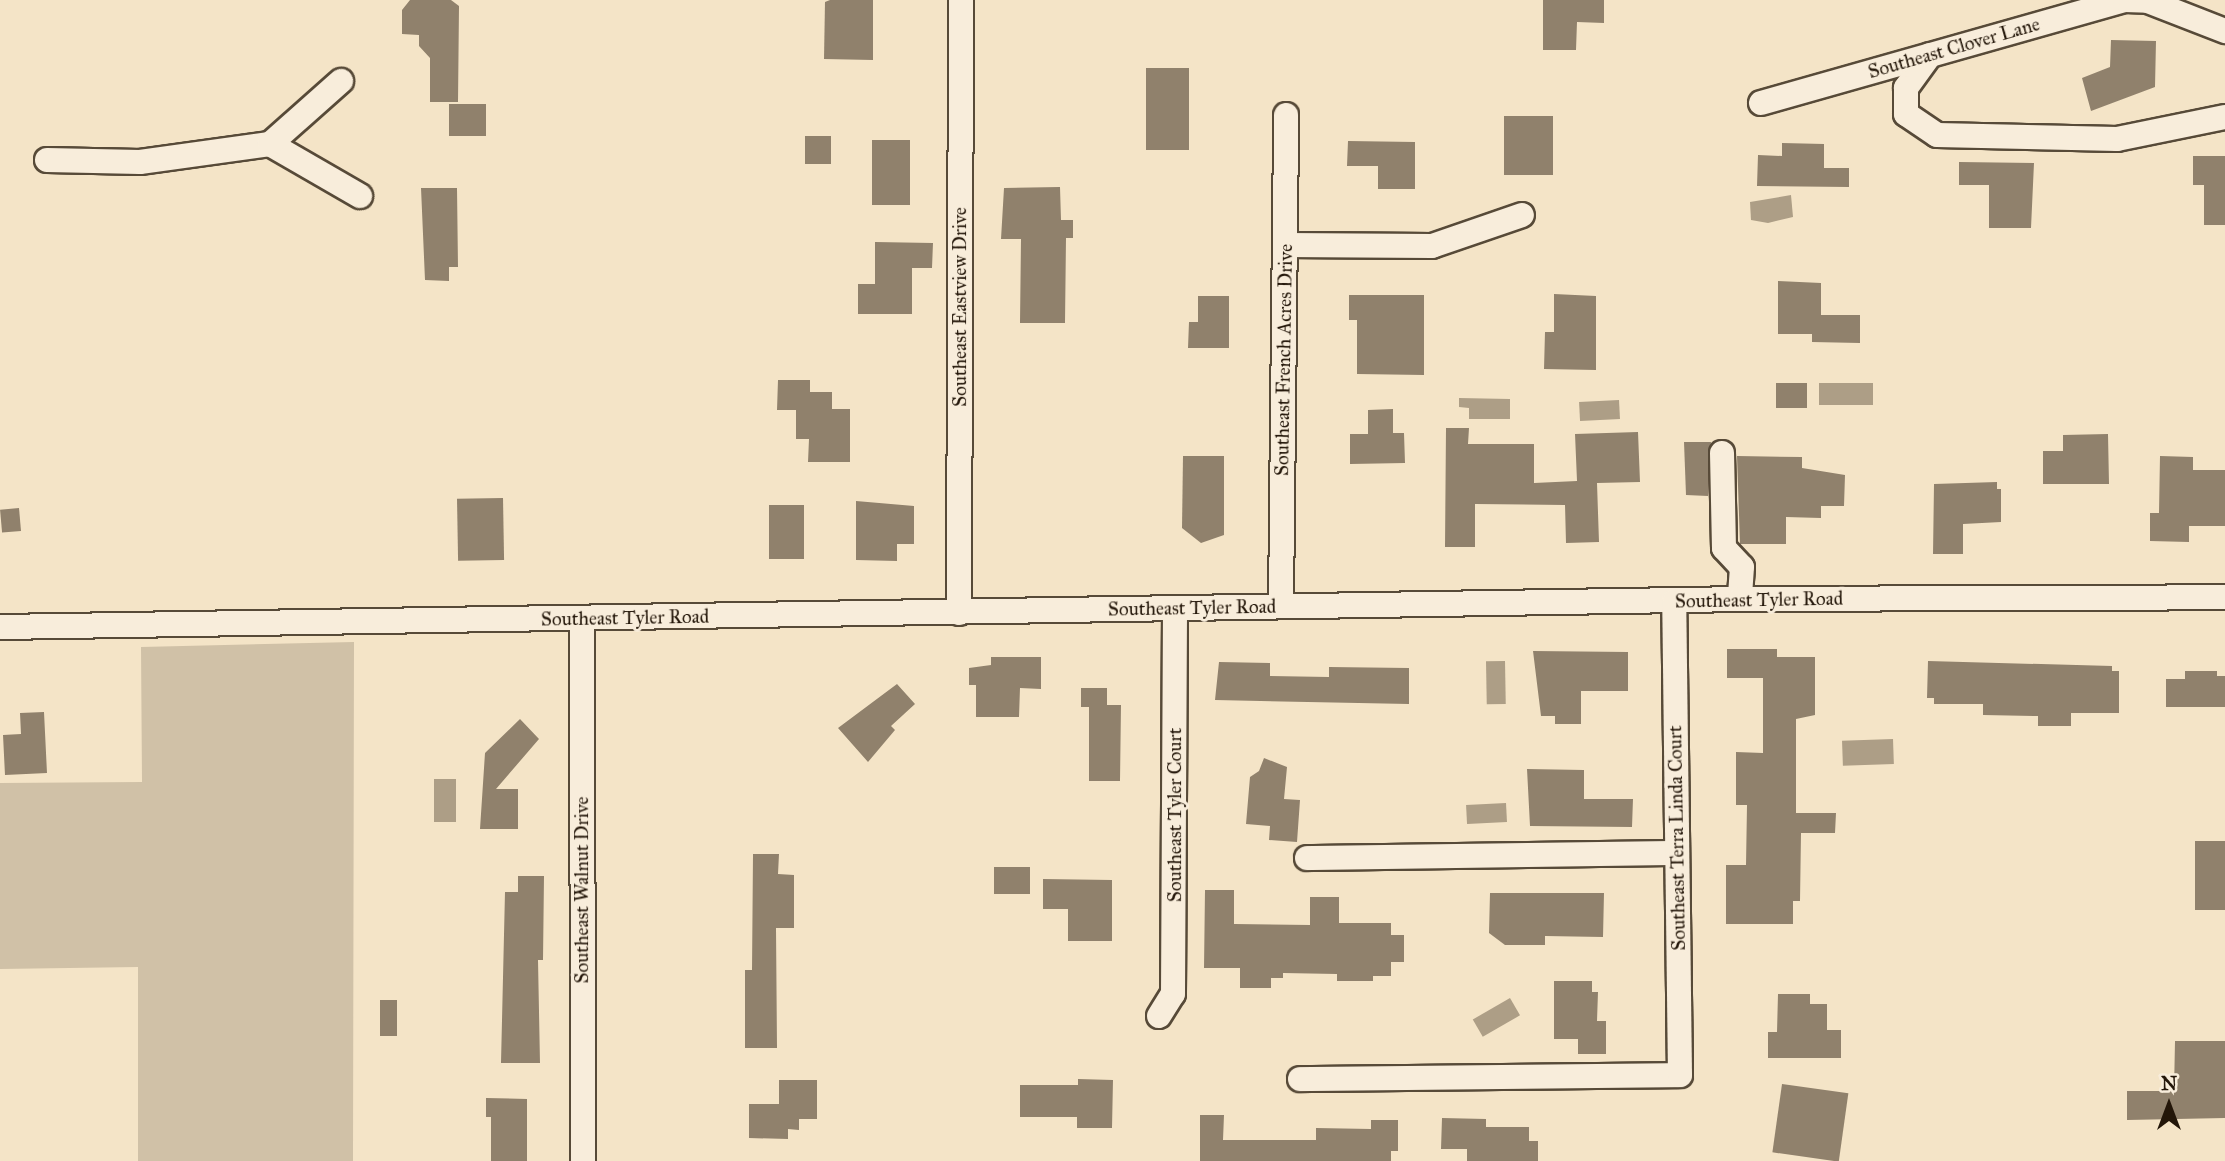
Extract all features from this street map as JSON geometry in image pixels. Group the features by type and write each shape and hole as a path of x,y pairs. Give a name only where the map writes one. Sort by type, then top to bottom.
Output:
{"street":[{"name":"Southeast Eastview Drive","path":"959,614 961,0"},
{"name":"Southeast Clover Lane","path":"1761,103 2124,0 2148,1 2225,31"},
{"path":"1930,55 1906,88 1906,114 1937,135 2117,139 2225,117"},
{"path":"47,160 140,162 271,144 341,81"},
{"name":"Southeast French Acres Drive","path":"1282,606 1286,115"},
{"path":"271,144 360,197"},
{"path":"1285,245 1432,246 1522,215"},
{"path":"1722,453 1724,548 1742,567 1741,599"},
{"name":"Southeast Tyler Road","path":"0,627 959,614 1741,599 2225,597"},
{"name":"Southeast Terra Linda Court","path":"1300,1079 1680,1075 1674,601"},
{"name":"Southeast Tyler Court","path":"1159,1016 1173,994 1175,609"},
{"name":"Southeast Walnut Drive","path":"582,619 583,1161"},
{"path":"1307,858 1677,853"}],"shaded area":[{"path":"1791,195 1793,217 1768,223 1751,220 1750,202"},
{"path":"1819,383 1873,383 1873,405 1819,405"},
{"path":"1459,398 1510,399 1510,419 1469,419 1469,408 1459,407"},
{"path":"1619,400 1620,419 1580,421 1579,402"},
{"path":"354,642 353,1161 138,1161 138,967 0,969 0,783 142,782 141,647"},
{"path":"1486,661 1505,661 1506,704 1487,704"},
{"path":"1893,739 1894,764 1843,766 1842,741"},
{"path":"434,779 456,779 456,822 434,822"},
{"path":"1506,803 1507,822 1467,824 1466,805"},
{"path":"1510,998 1520,1015 1483,1037 1473,1019"}],"building":[{"path":"410,0 451,0 459,6 458,102 430,102 430,58 419,46 419,35 402,34 402,10"},
{"path":"873,0 873,60 824,59 825,2"},
{"path":"1543,0 1604,0 1604,23 1577,22 1576,50 1543,50"},
{"path":"2111,40 2156,41 2155,87 2091,111 2082,78 2110,67"},
{"path":"1146,68 1189,68 1189,150 1146,150"},
{"path":"449,104 486,104 486,136 449,136"},
{"path":"1504,116 1553,116 1553,175 1504,175"},
{"path":"805,136 831,136 831,164 805,164"},
{"path":"872,140 910,140 910,205 872,205"},
{"path":"1348,141 1415,142 1415,189 1378,189 1378,166 1347,166"},
{"path":"1782,143 1824,144 1824,168 1849,168 1849,187 1757,186 1758,155 1782,156"},
{"path":"2193,156 2225,156 2225,225 2204,225 2204,185 2193,185"},
{"path":"1959,162 2034,163 2031,228 1989,228 1989,185 1959,185"},
{"path":"1060,187 1061,220 1073,220 1073,238 1066,238 1065,323 1020,323 1021,239 1001,239 1004,188"},
{"path":"421,188 457,188 458,267 449,267 449,281 425,280"},
{"path":"875,242 933,243 932,268 912,268 912,314 858,314 858,284 875,284"},
{"path":"1778,281 1821,283 1821,315 1860,315 1860,343 1812,342 1812,334 1778,334"},
{"path":"1554,294 1596,296 1596,370 1544,369 1545,332 1554,332"},
{"path":"1349,295 1424,295 1424,375 1357,374 1357,320 1349,320"},
{"path":"1198,296 1229,296 1229,348 1188,348 1189,322 1198,322"},
{"path":"778,380 810,380 810,392 832,392 832,409 850,409 850,462 808,462 809,439 796,439 796,410 777,410"},
{"path":"1776,383 1807,383 1807,408 1776,408"},
{"path":"1393,409 1393,433 1404,433 1405,463 1350,464 1350,434 1368,434 1368,410"},
{"path":"1446,428 1469,428 1468,444 1534,444 1534,483 1577,481 1575,434 1638,432 1640,482 1597,483 1599,542 1566,543 1565,505 1475,504 1475,547 1445,547"},
{"path":"2108,434 2109,484 2043,484 2043,451 2063,451 2063,435"},
{"path":"1684,442 1711,442 1708,496 1686,495"},
{"path":"1183,456 1224,456 1224,535 1201,543 1182,528"},
{"path":"1737,456 1802,457 1802,468 1845,475 1844,506 1821,506 1821,518 1786,517 1786,544 1740,544"},
{"path":"2160,456 2193,457 2193,470 2225,470 2225,526 2189,526 2189,542 2150,541 2150,513 2159,513"},
{"path":"1997,482 1997,489 2001,489 2001,522 1963,524 1963,554 1933,554 1934,484"},
{"path":"503,498 504,560 458,561 457,499"},
{"path":"856,501 914,506 914,544 897,544 897,561 856,560"},
{"path":"769,505 804,505 804,559 769,559"},
{"path":"19,508 21,531 2,533 0,510"},
{"path":"1727,649 1777,649 1777,657 1815,657 1815,715 1796,719 1796,813 1836,813 1835,833 1801,833 1800,901 1793,901 1793,924 1726,924 1726,865 1746,865 1747,805 1736,805 1736,752 1763,753 1763,678 1727,678"},
{"path":"1533,651 1628,652 1628,691 1581,691 1581,724 1555,724 1555,716 1541,716"},
{"path":"991,657 1041,657 1041,689 1020,688 1019,717 976,717 976,685 969,685 969,668 991,665"},
{"path":"1928,661 2112,666 2112,671 2119,671 2119,713 2071,713 2071,726 2038,726 2038,716 1983,715 1983,704 1934,704 1934,698 1927,698"},
{"path":"1219,662 1270,663 1270,676 1329,677 1329,667 1409,668 1409,704 1215,700"},
{"path":"2185,671 2217,671 2217,676 2225,676 2225,707 2166,707 2166,679 2185,679"},
{"path":"897,684 915,704 891,726 895,730 868,762 838,728"},
{"path":"1081,688 1107,688 1107,705 1121,705 1120,781 1089,781 1089,707 1081,707"},
{"path":"44,712 47,773 5,775 3,735 21,734 20,713"},
{"path":"520,719 539,739 496,789 518,789 518,829 480,829 485,753"},
{"path":"1264,758 1287,767 1284,799 1300,800 1297,842 1269,840 1270,826 1246,824 1250,777 1259,771"},
{"path":"1527,769 1584,770 1584,799 1633,799 1632,827 1530,826"},
{"path":"2195,841 2225,841 2225,910 2195,910"},
{"path":"753,854 779,854 778,874 794,875 794,928 776,928 777,1048 745,1048 745,970 752,970"},
{"path":"994,867 1030,867 1030,894 994,894"},
{"path":"518,876 544,876 543,960 538,960 540,1063 501,1063 505,892 518,892"},
{"path":"1043,879 1112,880 1112,941 1068,941 1068,909 1043,909"},
{"path":"1205,890 1234,890 1234,924 1310,925 1310,897 1339,897 1339,923 1391,923 1391,935 1404,935 1404,962 1391,962 1391,976 1373,976 1373,981 1337,981 1337,974 1283,973 1283,978 1271,978 1271,988 1240,988 1240,968 1204,968"},
{"path":"1490,893 1604,893 1603,937 1545,936 1545,945 1505,945 1489,933"},
{"path":"1554,981 1592,981 1592,992 1598,992 1597,1021 1606,1021 1606,1054 1578,1054 1578,1039 1554,1039"},
{"path":"1778,994 1810,994 1810,1004 1827,1004 1827,1030 1841,1030 1841,1058 1768,1058 1768,1032 1777,1032"},
{"path":"380,1000 397,1000 397,1036 380,1036"},
{"path":"2175,1041 2225,1041 2225,1118 2127,1120 2127,1091 2174,1091"},
{"path":"1078,1079 1113,1080 1112,1128 1077,1128 1077,1117 1020,1117 1020,1085 1078,1085"},
{"path":"779,1080 817,1080 817,1119 799,1119 799,1130 788,1129 788,1139 749,1138 749,1104 779,1104"},
{"path":"1782,1084 1848,1093 1839,1161 1772,1152"},
{"path":"486,1098 527,1099 527,1161 491,1161 491,1117 486,1117"},
{"path":"1200,1115 1224,1115 1223,1140 1316,1140 1316,1128 1371,1129 1371,1120 1398,1120 1398,1151 1391,1151 1391,1161 1200,1161"},
{"path":"1442,1118 1486,1119 1486,1127 1529,1127 1529,1141 1538,1141 1538,1161 1467,1161 1467,1149 1441,1149"}]}
